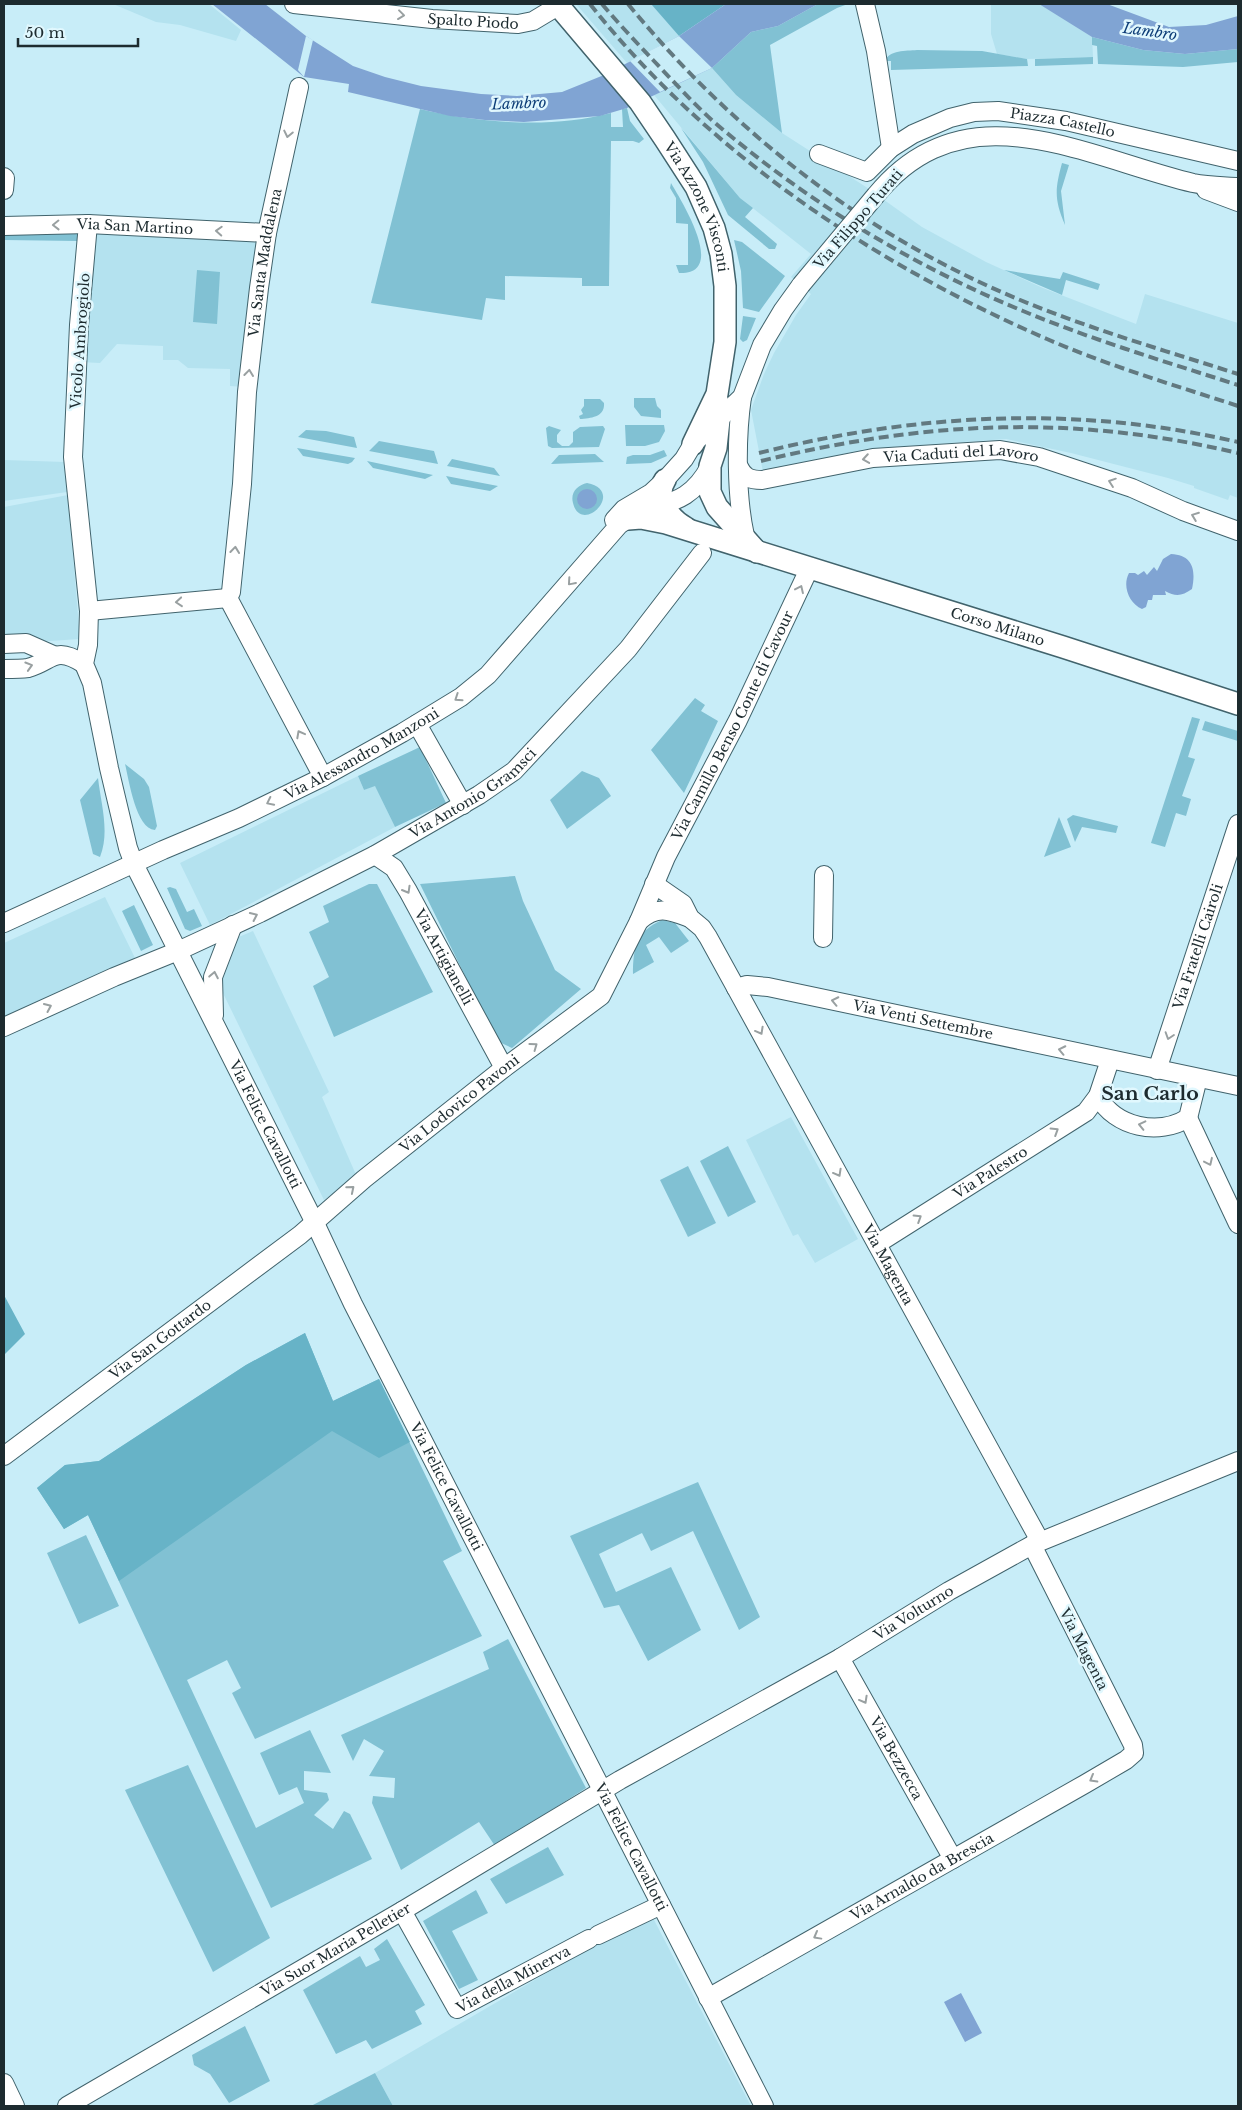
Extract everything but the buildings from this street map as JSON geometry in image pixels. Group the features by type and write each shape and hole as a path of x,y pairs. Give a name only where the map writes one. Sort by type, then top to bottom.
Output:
{"main road":[{"name":"Via Azzone Visconti","path":"558,5 640,102 696,187 714,228 722,263 727,303 726,342 717,394 693,444"},
{"name":"Corso Milano","path":"717,394 719,420 710,492 717,507 751,544"},
{"path":"665,480 661,491 664,506 678,523 705,545"},
{"path":"628,519 653,520 705,545"},
{"name":"Corso Milano","path":"705,545 751,544 810,567 1238,704"}],"street":[{"name":"Spalto Piodo","path":"294,4 432,19 518,24 533,21 558,5"},
{"path":"865,4 876,51 891,148"},
{"name":"Via Santa Maddalena","path":"228,598 231,592 242,484 249,373 267,233 298,86"},
{"name":"Piazza Castello","path":"819,154 867,172 891,148 913,134 950,118 974,112 998,111 1066,121 1238,161"},
{"name":"Via Filippo Turati","path":"607,539 616,516 628,506 651,493 665,480 684,459 693,444 742,397 762,345 801,285 896,173 925,154 956,140 990,136 1018,137 1046,142 1195,183 1238,187"},
{"path":"4,178 4,190"},
{"name":"Via Filippo Turati","path":"1195,183 1209,192 1238,202"},
{"name":"Via San Martino","path":"4,226 88,224 267,233"},
{"name":"Vicolo Ambrogiolo","path":"84,664 88,645 89,611 73,457 79,325 88,224"},
{"path":"742,397 738,430 740,513 751,544"},
{"name":"Via Alessandro Manzoni","path":"4,923 239,818 322,777 461,697 488,675 619,525 628,519 677,501 700,483 742,397"},
{"name":"Via Caduti del Lavoro","path":"739,467 745,477 750,480 762,480 873,458 1000,450 1039,457 1132,488 1218,525 1238,531"},
{"name":"Via Antonio Gramsci","path":"4,1027 233,926 375,855 463,805 514,771 628,649 705,545"},
{"name":"Via Camillo Benso Conte di Cavour","path":"606,990 639,921 654,884 738,720 810,567"},
{"path":"89,611 228,598 322,777"},
{"path":"4,644 26,643 53,655 67,656 84,664"},
{"path":"4,669 28,668 53,655"},
{"name":"Via Felice Cavallotti","path":"84,664 92,683 109,768 128,848 134,864 314,1221 353,1304 764,2106"},
{"path":"417,724 463,805"},
{"name":"Via Fratelli Cairoli","path":"1158,1070 1238,824"},
{"name":"Via Artigianelli","path":"375,855 394,868 408,891 504,1068"},
{"path":"823,938 824,875"},
{"name":"Via Magenta","path":"654,884 683,904 690,918 702,928 736,988 877,1244 1036,1543 1133,1744 1134,1753"},
{"path":"639,921 650,912 670,910 690,918"},
{"path":"214,1023 213,977 233,926"},
{"name":"Via Venti Settembre","path":"736,988 747,985 768,987 1198,1078"},
{"name":"Via Lodovico Pavoni","path":"314,1221 504,1068 601,996 606,990"},
{"path":"1110,1060 1098,1096 1111,1113 1150,1128 1164,1127 1188,1118"},
{"path":"1238,1086 1198,1078 1188,1118 1238,1224"},
{"name":"Via Palestro","path":"877,1244 1081,1115 1092,1105 1098,1096"},
{"name":"Via San Gottardo","path":"4,1456 292,1240 314,1221"},
{"name":"Via Volturno","path":"602,1790 840,1658 949,1591 1036,1543 1238,1461"},
{"name":"Via Bezzecca","path":"840,1658 952,1859"},
{"name":"Via Arnaldo da Brescia","path":"708,1998 1126,1760 1134,1753"},
{"name":"Via Suor Maria Pelletier","path":"67,2106 402,1910 602,1790"},
{"name":"Via della Minerva","path":"402,1910 457,2008 594,1937 661,1905"},
{"path":"4,2083 14,2106"}],"shaded area":[{"path":"113,4 209,4 241,30 236,41 180,25 156,22"},
{"path":"576,4 651,4 679,36 627,63"},
{"path":"651,4 726,4 679,36"},
{"path":"818,4 848,4 837,8 770,45 782,133 736,95 712,68 751,32 778,26"},
{"path":"991,4 1039,4 1043,6 1092,37 1093,57 1027,59 997,54 991,34"},
{"path":"1092,37 1143,50 1185,54 1238,49 1238,62 1183,67 1098,64 1097,46 1092,45"},
{"path":"917,50 982,51 1027,59 1028,66 891,70 891,61 885,61 887,57 894,53"},
{"path":"1093,57 1093,64 1035,66 1035,59"},
{"path":"712,68 736,95 782,133 866,187 922,227 986,262 1043,288 1136,324 1145,294 1238,323 1238,498 1230,495 1228,500 1168,478 1071,453 1006,439 865,449 763,472 751,410 774,353 796,315 811,294 791,277 811,254 740,198 654,95"},
{"path":"627,108 630,121 644,139 639,143 633,141 611,141 609,286 582,286 582,278 505,276 505,300 486,298 482,320 371,303 420,109 466,118 515,122 564,121 611,113 611,127 623,127 622,109"},
{"path":"681,128 740,198 753,208 745,217 777,244 775,249 769,249 728,215 703,162"},
{"path":"1062,163 1069,165 1061,191 1065,225 1057,201 1058,180"},
{"path":"671,183 691,220 698,236 701,250 700,262 693,270 679,273 676,265 688,265 688,224 676,223 676,198 670,188"},
{"path":"80,227 78,241 4,240 7,228"},
{"path":"94,232 263,240 245,387 230,386 230,369 188,368 178,360 163,360 163,346 117,344 100,363 81,362"},
{"path":"734,240 742,242 785,276 759,312 743,308 741,271"},
{"path":"197,270 220,272 217,324 193,322"},
{"path":"1004,270 1060,279 1063,272 1100,284 1098,290 1066,280 1062,295"},
{"path":"743,316 756,318 747,340 743,342 740,339"},
{"path":"634,398 655,398 657,406 661,410 661,418 641,416 634,407"},
{"path":"584,399 600,399 604,403 604,408 600,414 580,419 579,416 583,414 581,410 584,406"},
{"path":"625,425 664,425 665,431 659,442 645,446 626,446"},
{"path":"549,426 561,430 557,435 557,442 562,446 569,446 573,442 573,432 580,427 603,426 605,429 599,447 552,448 548,446 546,428"},
{"path":"306,430 326,431 354,437 357,448 298,437"},
{"path":"379,441 434,451 438,464 369,451"},
{"path":"297,448 355,458 348,464 303,456"},
{"path":"664,450 667,456 651,463 626,464 627,457 650,455"},
{"path":"595,454 604,462 551,464 559,455"},
{"path":"452,459 494,468 500,476 447,466"},
{"path":"4,460 65,462 67,492 4,501"},
{"path":"367,461 433,475 425,479 373,468"},
{"path":"446,476 498,486 490,491 451,484"},
{"path":"587,483 598,488 603,494 602,502 598,508 584,515 578,512 572,499 578,487"},
{"path":"68,495 80,639 4,644 4,507"},
{"path":"695,698 705,705 701,711 718,721 684,793 651,750"},
{"path":"1192,717 1200,719 1188,757 1195,759 1182,796 1191,799 1186,816 1176,813 1165,847 1151,843"},
{"path":"1205,721 1238,731 1238,741 1202,730"},
{"path":"420,747 446,803 395,827 375,786 364,790 358,776"},
{"path":"125,764 144,779 149,787 157,826 155,830 148,828 138,813"},
{"path":"582,771 599,778 611,796 567,829 550,800"},
{"path":"358,776 364,790 375,785 395,827 210,925 180,863"},
{"path":"98,778 105,828 100,857 93,854 80,800"},
{"path":"1073,815 1118,826 1116,833 1082,827 1075,842 1067,819"},
{"path":"1059,817 1071,847 1044,857"},
{"path":"515,876 523,901 555,970 581,989 512,1048 497,1041 420,884"},
{"path":"369,884 377,884 433,992 334,1037 313,986 329,977 309,932 329,922 323,906"},
{"path":"167,888 176,889 187,912 194,909 202,926 190,931 185,929"},
{"path":"105,897 136,960 4,1020 4,943"},
{"path":"134,905 153,945 141,951 122,911"},
{"path":"662,920 675,923 689,941 671,953 659,937 646,945 654,962 633,974 635,949 641,935 653,924"},
{"path":"253,931 329,1092 322,1097 357,1177 324,1200 221,989 221,972 234,939"},
{"path":"791,1117 858,1239 815,1263 798,1234 793,1236 746,1140"},
{"path":"728,1146 756,1202 728,1217 700,1161"},
{"path":"688,1166 716,1223 688,1237 660,1180"},
{"path":"4,1295 25,1334 4,1355"},
{"path":"305,1333 333,1401 379,1379 462,1551 443,1561 482,1636 255,1739 232,1693 241,1688 227,1660 187,1680 256,1828 304,1803 297,1787 279,1795 260,1753 310,1730 331,1773 304,1771 304,1790 327,1793 329,1800 314,1815 333,1829 344,1811 350,1814 372,1859 271,1908 88,1515 64,1529 37,1488 65,1465 99,1461 246,1365"},
{"path":"305,1333 333,1401 379,1379 410,1442 379,1458 332,1431 119,1581 88,1515 64,1529 37,1488 65,1465 99,1461 246,1365"},
{"path":"698,1482 760,1617 739,1630 693,1531 651,1551 642,1533 599,1554 616,1592 671,1567 701,1630 648,1661 619,1605 604,1608 570,1536"},
{"path":"86,1535 119,1606 79,1624 47,1553"},
{"path":"508,1639 586,1788 495,1846 479,1822 401,1870 372,1803 373,1796 394,1798 395,1778 369,1776 384,1751 364,1739 353,1761 341,1735 489,1669 483,1652"},
{"path":"188,1765 270,1938 213,1972 125,1790"},
{"path":"548,1847 564,1875 506,1904 490,1879"},
{"path":"476,1890 488,1913 452,1931 478,1980 459,1989 423,1921"},
{"path":"653,1918 751,2106 393,2106 375,2073 588,1949"},
{"path":"387,1939 425,2005 415,2011 422,2024 372,2049 366,2040 336,2054 303,1990 360,1956 366,1967 380,1960 374,1949"},
{"path":"245,2026 270,2081 229,2103 210,2074 194,2065 192,2055"},
{"path":"375,2073 393,2106 311,2106"}],"water":[{"name":"Lambro","path":"212,4 265,4 306,36 353,66 385,77 421,86 481,94 517,96 562,92 604,75 679,36 726,4 818,4 778,26 751,32 712,68 627,108 600,116 524,122 450,116 348,92 349,84 304,77"},
{"name":"Lambro","path":"1039,4 1107,4 1169,27 1206,25 1238,16 1238,49 1185,54 1143,50 1092,37"},
{"path":"583,489 591,489 597,495 597,503 591,509 583,509 577,503 577,495"},
{"path":"1171,554 1184,557 1191,565 1194,576 1192,589 1179,595 1165,591 1166,595 1153,595 1152,600 1148,600 1146,607 1142,609 1134,603 1128,594 1126,583 1129,573 1138,575 1144,571 1147,575 1154,567 1157,571 1163,559"},
{"path":"961,1993 982,2033 965,2042 944,2002"}],"pier":[{"path":"306,36 313,40 304,77 298,70"},
{"path":"679,36 712,68 660,92 630,61"}],"railway":[{"path":"590,4 636,58 687,109 741,156 798,199 857,239 919,276 1047,339 1118,367 1238,406"},
{"path":"602,4 714,122 785,178 861,229 940,273 1049,322 1238,385"},
{"path":"628,4 666,48 748,129 792,166 886,232 988,286 1049,312 1238,374"},
{"path":"759,453 879,429 938,422 998,419 1118,422 1178,430 1238,442"},
{"path":"761,461 882,437 999,427 1117,432 1238,453"}],"district":[{"name":"San Carlo","path":"1150,1093"}]}
